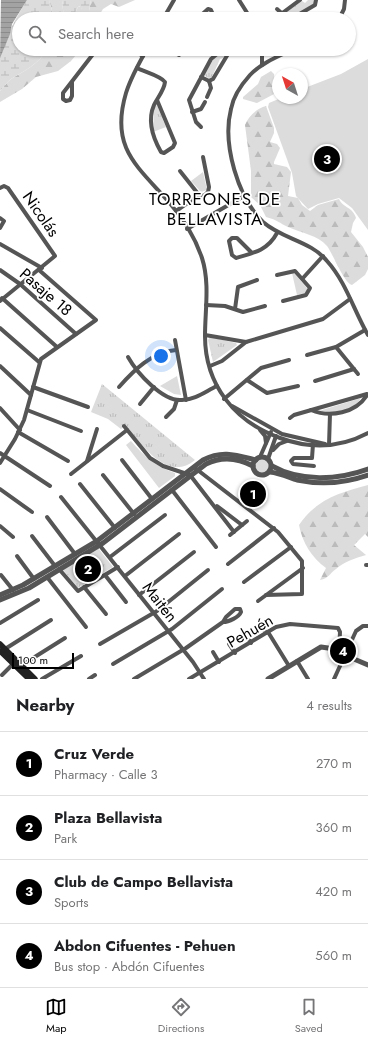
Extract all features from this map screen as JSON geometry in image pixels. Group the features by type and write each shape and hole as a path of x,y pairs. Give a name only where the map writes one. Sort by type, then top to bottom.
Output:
{"main road":[{"path":"0,644 13,664 29,679"},
{"path":"3,650 23,664 36,679"}],"street":[{"path":"167,12 174,0"},
{"path":"239,0 247,12"},
{"path":"284,12 300,0"},
{"path":"302,12 315,5 316,0"},
{"path":"342,12 345,0"},
{"path":"72,82 92,56"},
{"path":"143,56 124,100 122,128 124,144 137,168 176,210 188,229 198,250 204,267 207,288 205,335 210,366 217,386 224,399 235,412 255,426 276,437 289,441 329,445 347,442 368,433"},
{"path":"200,127 196,122 189,100 211,60 215,56"},
{"path":"209,81 213,79 227,56"},
{"path":"262,56 262,65"},
{"path":"278,56 262,65 252,73 243,84 233,102 230,114 232,154 237,177 244,196 262,221 277,233 309,247 323,256 337,274 368,335"},
{"path":"137,68 165,81 165,85 152,109 151,130 160,151 164,153 173,147 175,143 157,100"},
{"path":"201,78 209,81"},
{"path":"192,112 201,108 211,90 209,81"},
{"path":"176,210 199,195 206,195 209,189 203,157"},
{"path":"180,171 199,195"},
{"name":"Nicolás","path":"0,188 6,186 55,256 40,269"},
{"path":"188,229 244,196"},
{"path":"0,228 2,219"},
{"path":"252,253 236,238 232,238 229,241 234,258 252,253 267,247 277,233"},
{"path":"0,244 40,269 96,320 43,356 39,362 27,410 19,431 0,463"},
{"path":"303,278 323,256"},
{"path":"40,269 1,299 57,347"},
{"name":"Pasaje 18","path":"0,270 20,284 76,334"},
{"path":"277,275 294,271 303,278 310,287 309,293 283,302"},
{"path":"235,309 238,287 258,280"},
{"path":"210,366 222,361 246,342 319,321 350,299"},
{"path":"206,305 221,305 246,312 265,306"},
{"path":"0,328 39,362"},
{"path":"307,355 336,347 365,330"},
{"path":"205,335 246,342"},
{"path":"175,340 186,400"},
{"path":"336,347 358,374"},
{"path":"119,387 136,369 158,354 176,350"},
{"path":"128,357 136,369 154,387 166,396 177,400 186,400 196,397 217,386"},
{"path":"224,399 263,367 289,360"},
{"path":"0,366 31,395"},
{"path":"315,381 354,369"},
{"path":"247,380 267,393 298,386"},
{"path":"140,404 154,387"},
{"path":"32,388 88,407"},
{"path":"290,418 294,415 311,410 367,394 362,401 352,408 330,414 311,410"},
{"path":"224,399 246,415 272,429 313,444"},
{"path":"166,417 174,409 177,400"},
{"path":"0,408 19,431 68,461"},
{"path":"27,410 81,430"},
{"path":"329,445 330,414"},
{"path":"255,426 265,436 266,446"},
{"path":"71,474 125,428 150,458 163,466 188,474 234,532"},
{"path":"87,461 97,429"},
{"path":"253,466 266,446 272,429"},
{"path":"268,459 278,432"},
{"path":"271,452 279,444 289,441"},
{"path":"313,444 312,458 294,458 291,461 293,464 314,466"},
{"path":"0,453 50,486"},
{"path":"0,595 57,568 98,543 172,490 207,458 224,453 258,459 268,459"},
{"path":"195,468 222,458 238,460 253,466"},
{"path":"268,459 272,466 296,474 321,477 346,475 368,469"},
{"path":"122,460 151,497"},
{"path":"253,466 254,471 264,476 270,472 272,466"},
{"path":"195,468 274,528 302,561 302,594 266,595"},
{"path":"270,472 298,480 323,483 347,481 368,475"},
{"path":"103,474 132,512"},
{"path":"0,600 24,591 47,577 75,554 98,543 151,497 188,474"},
{"path":"80,484 115,528"},
{"path":"0,489 32,512"},
{"path":"172,490 216,547"},
{"name":"Maitén","path":"61,498 183,649 204,679"},
{"path":"211,502 242,525"},
{"path":"110,557 165,515"},
{"path":"47,517 75,554"},
{"path":"230,535 247,521"},
{"path":"0,526 13,537"},
{"path":"228,564 274,528"},
{"path":"125,576 180,534"},
{"path":"32,536 76,590 84,587 118,567"},
{"path":"244,582 291,547"},
{"path":"139,595 194,552"},
{"path":"17,556 34,579"},
{"path":"258,601 303,568"},
{"path":"100,644 153,613 208,570"},
{"path":"2,575 13,590"},
{"path":"105,575 126,602"},
{"path":"47,577 86,627"},
{"path":"84,587 106,614"},
{"path":"113,664 168,631 222,589"},
{"path":"0,623 38,600"},
{"path":"3,650 51,620"},
{"path":"134,679 223,622"},
{"name":"Pehuén","path":"189,679 278,626 287,624 337,627 340,632 339,652"},
{"path":"261,625 289,666"},
{"path":"334,679 356,631 363,626 368,626"},
{"path":"246,635 251,643"},
{"path":"23,664 65,638"},
{"path":"229,644 235,653"},
{"path":"271,678 296,661 321,647 339,652 368,665"},
{"path":"213,652 219,662"},
{"path":"42,679 81,656"},
{"path":"296,661 308,679"},
{"path":"2,675 13,664"},
{"path":"88,679 95,675"}],"green space":[{"path":"27,0 49,0 52,12 20,12"},
{"path":"49,0 62,0 63,12 52,12"},
{"path":"62,0 91,0 88,12 80,12 82,9 80,6 76,12 63,12"},
{"path":"91,0 135,0 119,7 111,4 101,12 76,12 78,7 81,6 82,9 89,11"},
{"path":"308,0 314,0 314,4 300,12 286,12 302,1 305,3"},
{"path":"12,27 12,56 42,56 36,63 11,79 0,91 0,56"},
{"path":"42,56 75,56 58,71 36,77 22,89 0,102 0,91 7,83"},
{"path":"216,56 224,56 220,59 211,79 209,79 204,75"},
{"path":"368,59 368,230 352,208 339,198 318,204 308,209 296,196 292,173 268,107 269,103 272,102 272,104 308,104 308,87 341,74"},
{"path":"271,71 272,72 272,95 257,103 243,99 243,97 258,84 261,77"},
{"path":"157,105 166,127 153,132 154,107"},
{"path":"266,106 274,128 274,133 270,142 277,144 280,148 274,164 287,167 291,172 288,196 298,198 302,205 310,211 318,205 339,199 355,214 356,218 351,232 363,247 368,257 368,269 365,275 352,285 346,279 327,246 323,242 319,239 285,226 276,220 266,217 260,205 251,197 251,171 245,125 253,113"},
{"path":"203,172 207,190 201,192 191,181"},
{"path":"292,273 294,273 308,290 305,293 297,295"},
{"path":"210,337 236,343 237,345 213,362 208,340"},
{"path":"177,376 181,395 174,394 160,386"},
{"path":"102,384 195,460 185,466 175,467 165,464 156,458 139,442 126,425 121,429 108,419 91,412"},
{"path":"361,398 353,406 342,411 319,411"},
{"path":"131,441 151,460 162,468 175,473 175,476 159,488 126,445"},
{"path":"259,459 265,459 269,463 269,469 265,473 259,473 255,469 255,463"},
{"path":"368,485 368,537 365,534 354,545 366,555 346,562 327,577 320,580 326,568 308,549 299,525 313,509 329,498"},
{"path":"98,548 113,567 78,588 63,570"}],"shaded area":[{"path":"1,0 27,0 20,12 12,12 10,34 0,58"}],"place":[{"name":"Club de Campo Bellavista","path":"327,159"},
{"name":"Cruz Verde","path":"253,494"},
{"name":"Plaza Bellavista","path":"88,569"},
{"name":"Abdon Cifuentes - Pehuen","path":"343,651"}],"district":[{"name":"TORREONES DE BELLAVISTA","path":"215,209"}]}
